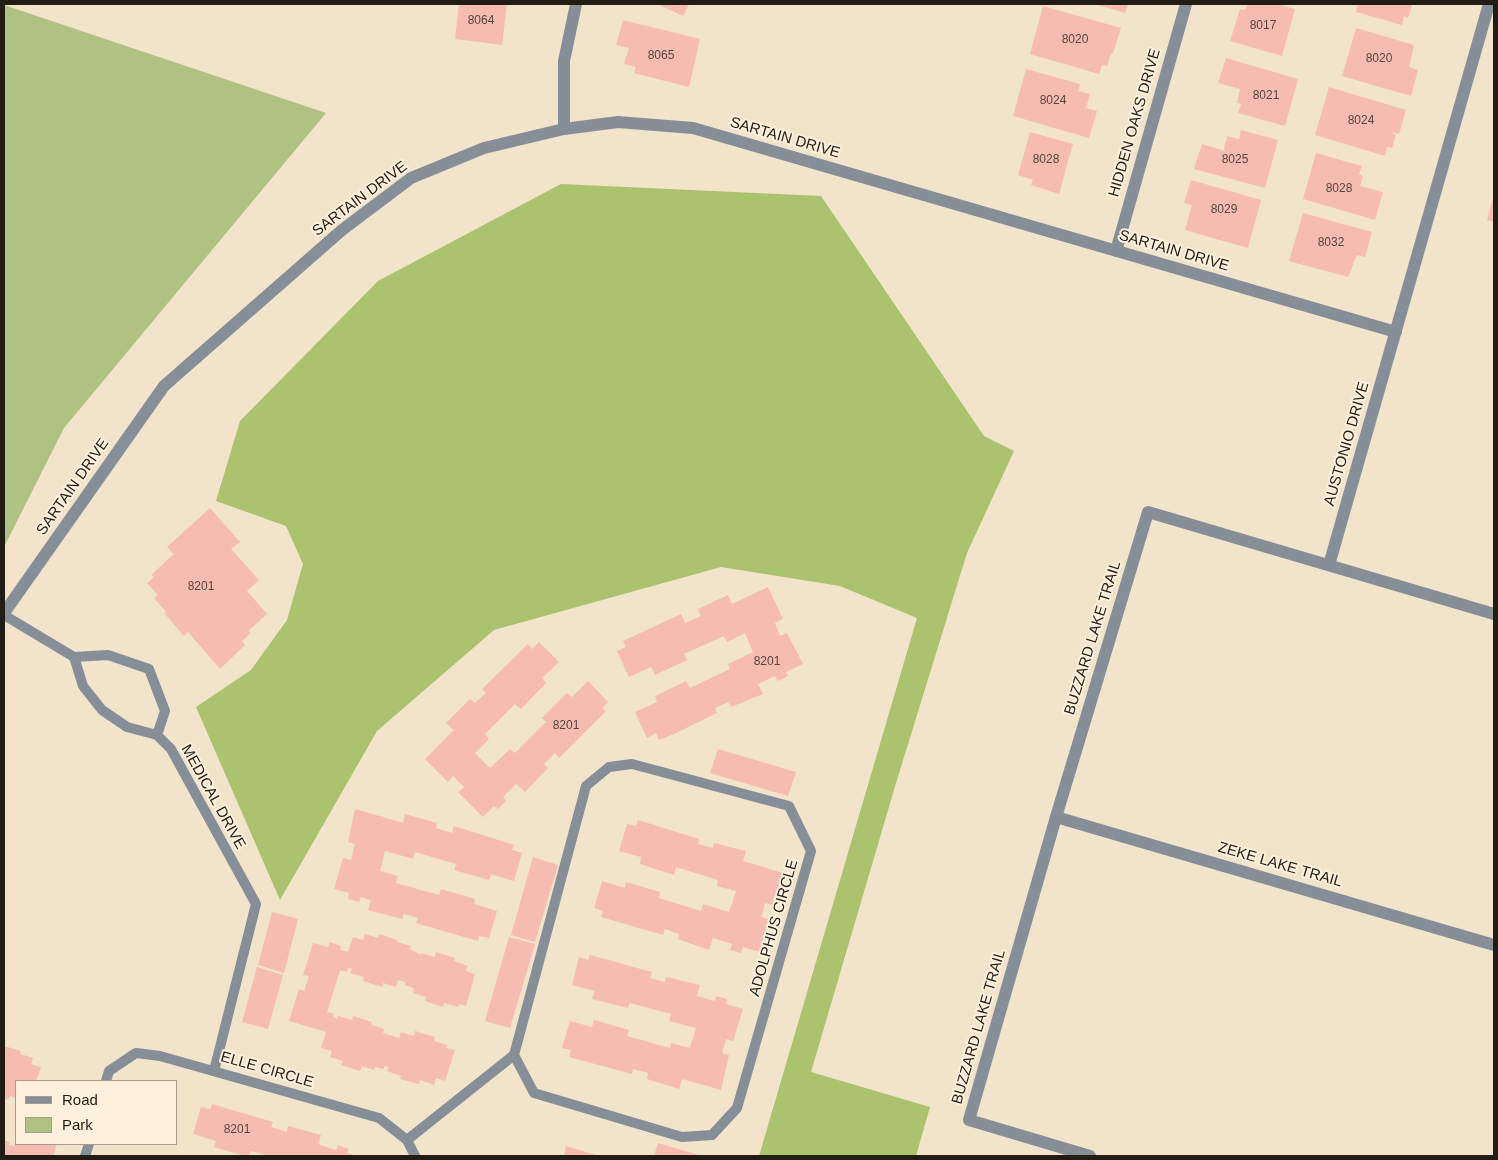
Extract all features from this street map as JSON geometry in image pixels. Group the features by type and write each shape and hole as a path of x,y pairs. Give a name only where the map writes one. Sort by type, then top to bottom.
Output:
{"street":[{"path":"564,129 564,61 576,4"},
{"name":"HIDDEN OAKS DRIVE","path":"1116,251 1186,4"},
{"path":"1396,332 1489,4"},
{"name":"SARTAIN DRIVE","path":"4,614 164,386 342,230 411,178 484,148 564,129 618,122 693,128 1396,332"},
{"name":"AUSTONIO DRIVE","path":"1329,565 1396,332"},
{"name":"BUZZARD LAKE TRAIL","path":"1090,1156 969,1120 1056,818 1148,512 1494,614"},
{"name":"ZEKE LAKE TRAIL","path":"1056,818 1494,945"}],"lane":[{"path":"4,614 74,657 108,655 149,669 165,711 157,735 127,727 102,710 84,686 74,657"},
{"name":"MEDICAL DRIVE","path":"157,735 171,750 256,904 214,1071"},
{"name":"ADOLPHUS CIRCLE","path":"632,764 789,806 811,851 737,1108 712,1135 682,1137 534,1093 514,1055 586,786 609,767 632,764"},
{"name":"ELLE CIRCLE","path":"106,1080 109,1071 136,1053 160,1056 378,1118 407,1140 415,1156"},
{"path":"407,1140 514,1055"}],"green space":[{"path":"4,5 326,113 64,428 4,547"},
{"path":"561,184 821,196 984,436 1014,451 967,553 896,783 811,1072 930,1107 916,1156 759,1156 917,618 840,586 721,567 494,630 377,731 280,900 196,707 251,670 287,620 303,564 286,526 216,501 240,421 378,281"}],"building":[{"path":"459,4 507,4 502,45 455,39"},
{"path":"657,4 689,4 683,16"},
{"path":"1095,4 1128,4 1125,13"},
{"path":"1247,4 1276,4 1295,9 1282,56 1230,41 1240,9 1245,10"},
{"path":"1358,4 1412,5 1408,18 1404,16 1402,25 1356,12"},
{"path":"1043,6 1121,28 1107,66 1102,65 1099,74 1030,54"},
{"path":"623,20 700,39 689,87 634,73 636,67 624,64 629,48 616,45"},
{"path":"1356,28 1414,45 1409,67 1418,70 1411,96 1342,76"},
{"path":"1226,58 1298,79 1285,126 1238,113 1241,104 1237,103 1240,89 1218,83"},
{"path":"1026,69 1080,84 1078,91 1090,94 1086,108 1097,111 1089,138 1013,116"},
{"path":"1329,87 1406,110 1399,134 1391,132 1396,135 1392,148 1387,147 1385,156 1315,135"},
{"path":"1241,130 1278,140 1265,188 1194,169 1202,144 1225,151 1227,136 1239,139"},
{"path":"1030,132 1073,144 1059,194 1031,185 1033,180 1018,175"},
{"path":"1316,153 1362,166 1359,174 1363,176 1360,186 1383,192 1375,220 1303,199"},
{"path":"1191,180 1261,200 1248,248 1185,230 1192,205 1184,203"},
{"path":"1494,194 1494,222 1487,220"},
{"path":"1303,213 1372,232 1365,257 1357,255 1348,277 1289,261"},
{"path":"210,508 240,542 231,549 259,580 247,591 267,614 248,631 251,633 242,641 245,645 220,669 188,632 184,636 164,613 166,612 154,598 158,595 147,583 154,577 151,575 174,554 167,547"},
{"path":"768,587 783,619 775,623 780,636 787,633 803,664 786,672 788,676 778,681 775,676 758,684 763,694 731,707 728,702 715,708 717,713 659,740 656,733 647,738 635,712 657,702 655,696 686,681 690,688 730,669 728,664 753,652 745,633 727,642 724,636 684,654 687,660 655,675 651,667 629,677 617,651 626,647 623,641 681,614 685,623 701,616 698,609 728,595 732,604"},
{"path":"539,642 559,662 542,678 546,683 521,709 515,704 485,734 489,739 475,753 490,768 510,749 515,753 546,722 542,718 567,693 572,697 588,681 608,702 602,708 606,711 559,758 555,753 544,764 548,768 525,792 516,784 503,797 506,801 498,809 494,806 483,817 458,792 464,787 453,776 448,782 425,759 454,730 446,723 470,699 475,703 486,693 482,689 528,644 532,649"},
{"path":"718,749 796,772 788,796 710,773"},
{"path":"355,809 403,823 405,814 437,823 436,828 452,833 454,826 514,845 512,850 522,853 514,881 491,874 489,880 454,870 456,864 415,852 413,859 385,851 380,871 398,876 396,883 439,895 441,889 475,899 474,904 497,911 489,938 479,936 478,941 416,923 418,918 404,914 402,919 368,910 371,900 361,897 359,902 348,899 349,893 334,889 343,858 351,860 355,844 348,842"},
{"path":"638,820 699,839 698,844 713,848 714,843 746,851 743,861 783,873 772,905 765,903 761,917 769,919 760,952 743,947 741,953 730,950 732,944 713,938 709,950 678,939 679,934 665,929 663,935 601,917 603,911 594,908 602,881 625,888 626,882 660,892 659,898 701,911 703,904 729,912 736,891 717,886 718,880 676,867 674,875 640,864 641,857 619,851 627,824 636,826"},
{"path":"533,857 558,865 535,942 511,935"},
{"path":"272,912 298,919 284,973 258,965"},
{"path":"365,934 378,938 379,934 397,940 397,942 411,946 410,949 421,955 421,953 435,957 436,952 455,958 454,961 468,966 466,971 475,974 466,1006 459,1004 458,1007 444,1003 443,1007 425,1001 426,997 413,993 414,988 405,985 405,982 398,980 396,987 383,983 382,987 363,981 364,977 350,973 352,969 348,968 347,972 340,970 327,1012 334,1014 333,1017 337,1019 338,1016 352,1020 353,1016 372,1022 371,1025 384,1029 383,1033 399,1038 401,1032 414,1036 415,1031 435,1037 434,1041 447,1045 446,1048 455,1050 445,1081 436,1078 434,1085 420,1080 419,1084 400,1079 401,1076 387,1071 389,1067 385,1066 383,1069 375,1067 374,1070 362,1066 360,1071 341,1065 343,1061 330,1057 332,1051 321,1048 326,1032 289,1021 299,989 304,991 309,976 303,975 313,943 328,947 330,942 341,946 340,950 348,952 353,937 363,940"},
{"path":"509,937 535,944 510,1028 485,1021"},
{"path":"590,955 652,972 650,978 665,982 666,977 700,985 697,996 715,1001 716,996 727,999 726,1004 743,1009 733,1041 726,1039 722,1053 729,1055 721,1090 682,1079 679,1089 647,1079 648,1073 633,1069 632,1074 569,1057 571,1050 562,1048 570,1021 592,1027 594,1020 629,1030 627,1036 670,1048 671,1043 690,1048 696,1028 669,1021 671,1014 630,1003 628,1008 592,999 595,991 572,985 579,957 588,960"},
{"path":"257,967 283,975 268,1029 242,1022"},
{"path":"4,1046 21,1051 20,1054 33,1058 31,1064 41,1067 36,1080 15,1080 15,1098 10,1096 8,1100 4,1098"},
{"path":"212,1104 273,1122 271,1127 287,1132 288,1126 321,1135 318,1144 336,1150 338,1145 349,1149 347,1153 356,1156 269,1156 251,1151 249,1156 245,1156 214,1147 216,1141 193,1134 201,1107 210,1109"},
{"path":"4,1140 10,1142 9,1145 14,1146 15,1144 57,1145 53,1156 4,1156"},
{"path":"658,1143 702,1156 654,1156"},
{"path":"566,1146 599,1156 564,1156"}]}
